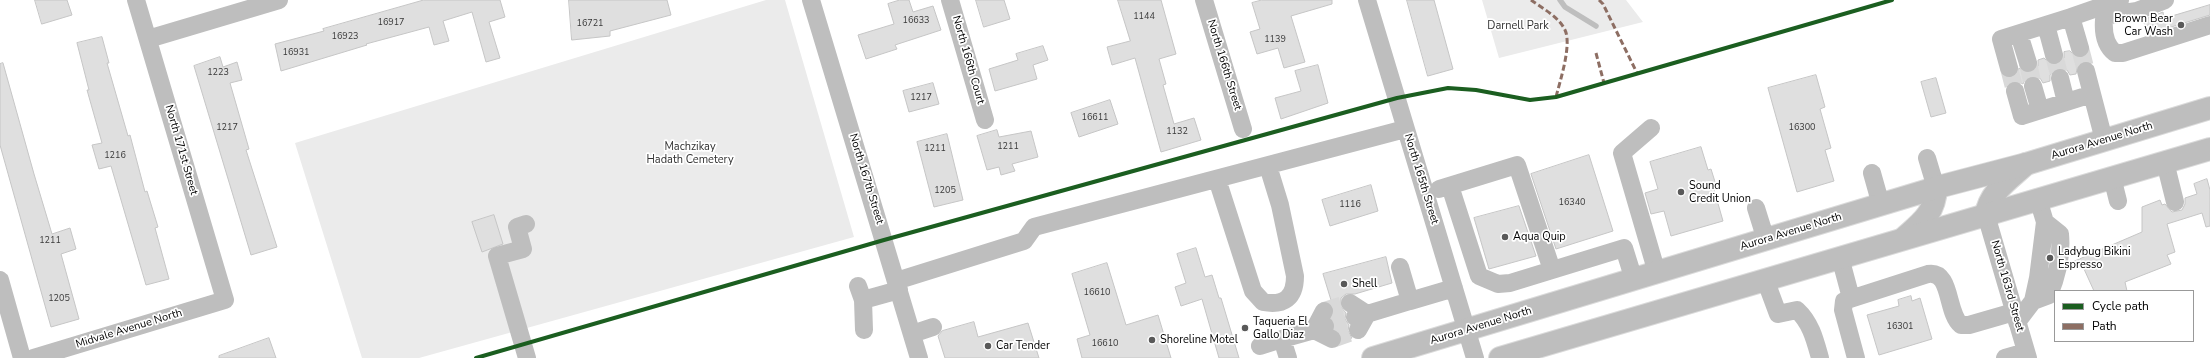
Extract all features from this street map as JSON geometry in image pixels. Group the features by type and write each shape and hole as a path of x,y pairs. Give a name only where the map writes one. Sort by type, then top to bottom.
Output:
{"main road":[{"name":"Aurora Avenue North","path":"1373,358 1936,188 2026,164 2210,108"},
{"path":"1500,358 2210,148"},
{"path":"1986,215 1987,206 1995,192 2026,164"},
{"path":"1904,238 1929,215 1935,201 1936,188"}],"street":[{"name":"North 171st Street","path":"136,0 225,300"},
{"path":"148,39 279,0"},
{"name":"North 167th Street","path":"812,0 919,358"},
{"name":"North 166th Court","path":"950,0 985,120"},
{"name":"North 166th Street","path":"1204,0 1244,129"},
{"name":"North 165th Street","path":"1367,0 1475,358"},
{"path":"2009,68 2001,39 2120,0"},
{"path":"2165,0 2137,11 2110,15 2104,20 2103,30 2108,48 2115,53 2123,53 2210,25"},
{"path":"2071,17 2080,48"},
{"path":"2046,25 2054,55"},
{"path":"2019,34 2028,62"},
{"path":"2086,71 2104,140"},
{"path":"2060,78 2066,102"},
{"path":"2033,86 2040,110"},
{"path":"2015,91 2022,116 2092,94"},
{"path":"1651,128 1622,153 1657,273"},
{"path":"864,330 861,293 897,286 1024,241 1034,227 1405,129"},
{"path":"1928,158 1936,188"},
{"path":"2165,162 2175,202"},
{"path":"1425,194 1517,165 1552,270"},
{"path":"1217,179 1253,291 1263,302 1278,303 1285,301 1291,295 1295,287 1295,276 1280,205 1268,166"},
{"path":"1872,173 1881,205"},
{"path":"2112,177 2118,201"},
{"path":"1450,186 1479,276 1498,284 1510,283 1624,248 1634,280"},
{"path":"2033,301 2045,222 2038,199"},
{"path":"1756,208 1766,240"},
{"name":"North 163rd Street","path":"1986,215 2027,355"},
{"path":"1856,358 1842,310 1844,301 1852,298 1936,273 1942,277 1955,317 1961,325 1969,325 2016,317 2033,301 2049,296 2055,281 2061,246 2060,234 2045,222"},
{"path":"526,224 517,227 523,249 497,256 527,358"},
{"path":"1840,257 1852,298"},
{"path":"1400,267 1410,301"},
{"path":"1765,279 1778,314 1797,310 1805,317 1812,332 1820,358"},
{"path":"0,280 22,358"},
{"path":"1357,316 1454,288"},
{"name":"Midvale Avenue North","path":"33,358 225,300"},
{"path":"1260,346 1324,326"},
{"path":"912,334 933,327"},
{"path":"1282,339 1288,358"},
{"path":"2005,358 2027,355"}],"green space":[{"name":"Machzikay Hadath Cemetery","path":"766,0 785,0 854,237 419,358 362,358 295,143"},
{"name":"Darnell Park","path":"1482,0 1626,0 1643,22 1499,58"}],"building":[{"path":"35,0 67,0 72,15 42,24"},
{"path":"424,0 500,0 505,17 489,22 500,58 486,62 472,12 443,21 449,41 434,45 429,27 366,44 367,45 281,71 275,44 324,31 323,29"},
{"path":"569,0 667,0 671,15 610,31 610,36 572,40"},
{"path":"900,0 909,0 913,12 933,6 941,30 895,45 897,49 866,59 858,35 894,24 888,4"},
{"path":"976,0 1004,0 1010,19 984,27"},
{"path":"1118,0 1161,0 1176,54 1159,59 1166,84 1163,85 1174,124 1194,118 1201,140 1161,152 1135,58 1112,65 1107,47 1130,41"},
{"path":"1262,0 1332,0 1332,4 1291,16 1305,62 1284,68 1278,48 1257,54 1250,32 1260,29 1252,3"},
{"path":"1407,0 1434,0 1453,69 1428,76"},
{"path":"2210,5 2210,15 2155,32 2152,24 2145,26 2143,20 2163,12 2164,18"},
{"path":"102,37 109,63 107,63 128,136 130,135 145,192 147,191 158,227 155,228 169,279 146,285 111,166 99,169 92,145 102,143 87,90 89,90 77,43"},
{"path":"1043,46 1048,60 1033,65 1037,79 995,91 989,69 1018,60 1016,54"},
{"path":"2070,51 2077,58 2086,56 2087,61 2078,64 2076,74 2070,75 2067,70 2058,68 2050,75 2050,81 2043,83 2040,78 2030,76 2025,79 2023,84 2017,81 2008,83 2007,78 2016,76 2019,68 2025,73 2031,73 2038,66 2038,60 2044,58 2051,65 2057,65 2064,58 2064,52"},
{"path":"220,57 223,67 237,62 242,80 230,83 249,149 246,150 277,247 251,255 194,66"},
{"path":"3,63 52,234 70,228 76,249 61,254 79,319 51,327 0,145 0,64"},
{"path":"1318,65 1328,103 1281,119 1275,98 1301,91 1295,71"},
{"path":"1816,75 1825,107 1820,109 1831,148 1825,150 1834,181 1797,192 1768,88"},
{"path":"1936,78 1946,113 1931,117 1921,82"},
{"path":"933,83 939,104 909,112 903,91"},
{"path":"1110,100 1118,124 1079,137 1071,113"},
{"path":"997,130 999,137 1031,131 1038,157 1012,164 1015,171 1001,175 999,167 987,170 977,136"},
{"path":"947,134 963,200 934,207 917,142"},
{"name":"Sound Credit Union","path":"1701,147 1708,170 1711,169 1716,185 1713,186 1723,221 1671,236 1664,211 1651,214 1645,193 1658,189 1650,162"},
{"path":"1589,155 1613,231 1556,249 1531,174"},
{"path":"2207,179 2210,190 2210,226 2206,227 2202,213 2167,224 2175,252 2167,255 2171,264 2125,282 2127,290 2094,290 2084,269 2070,263 2142,232 2142,207 2160,200 2162,205 2165,204 2172,212 2182,210 2185,204 2185,198 2197,194 2194,184"},
{"path":"1371,185 1378,211 1330,226 1322,200"},
{"name":"Aqua Quip","path":"1519,206 1536,256 1489,269 1474,218"},
{"path":"494,215 503,244 482,252 472,222"},
{"path":"1196,248 1205,277 1212,275 1219,298 1221,298 1239,358 1219,358 1202,299 1181,306 1175,287 1186,283 1177,254"},
{"path":"1386,257 1392,283 1355,294 1346,294 1341,298 1341,307 1346,313 1345,319 1349,325 1348,331 1352,338 1342,341 1341,334 1335,329 1335,323 1332,318 1334,310 1323,274"},
{"path":"1107,263 1126,325 1158,315 1171,358 1082,358 1077,339 1090,335 1072,274"},
{"path":"1911,296 1912,301 1920,298 1932,339 1879,355 1867,315 1899,306 1898,300"},
{"name":"Car Tender","path":"974,322 978,337 1028,323 1039,358 945,358 938,336 942,331"},
{"path":"269,338 276,358 219,358 219,356"}],"waterway":[{"path":"1560,0 1565,7 1596,26"}],"tunnel":[{"path":"2080,48 2086,71"},
{"path":"2054,55 2060,78"},
{"path":"2028,63 2033,86"},
{"path":"2009,68 2015,91"},
{"path":"1324,311 1350,303"},
{"path":"1328,325 1354,317"},
{"path":"1332,339 1358,330"}],"marked path":[{"path":"1531,0 1559,21 1565,30 1567,37 1565,63 1556,97"},
{"path":"1599,0 1603,4 1637,73"},
{"path":"1596,53 1604,83"}],"cycle path":[{"path":"476,358 884,240 1397,98 1448,88 1476,90 1530,100 1556,97 1892,0"}],"place":[{"name":"Brown Bear Car Wash","path":"2181,25"},
{"name":"Sound Credit Union","path":"1681,192"},
{"name":"Aqua Quip","path":"1505,237"},
{"name":"Ladybug Bikini Espresso","path":"2050,258"},
{"name":"Shell","path":"1344,284"},
{"name":"Taqueria El Gallo Diaz","path":"1245,328"},
{"name":"Shoreline Motel","path":"1152,340"},
{"name":"Car Tender","path":"988,346"}]}
